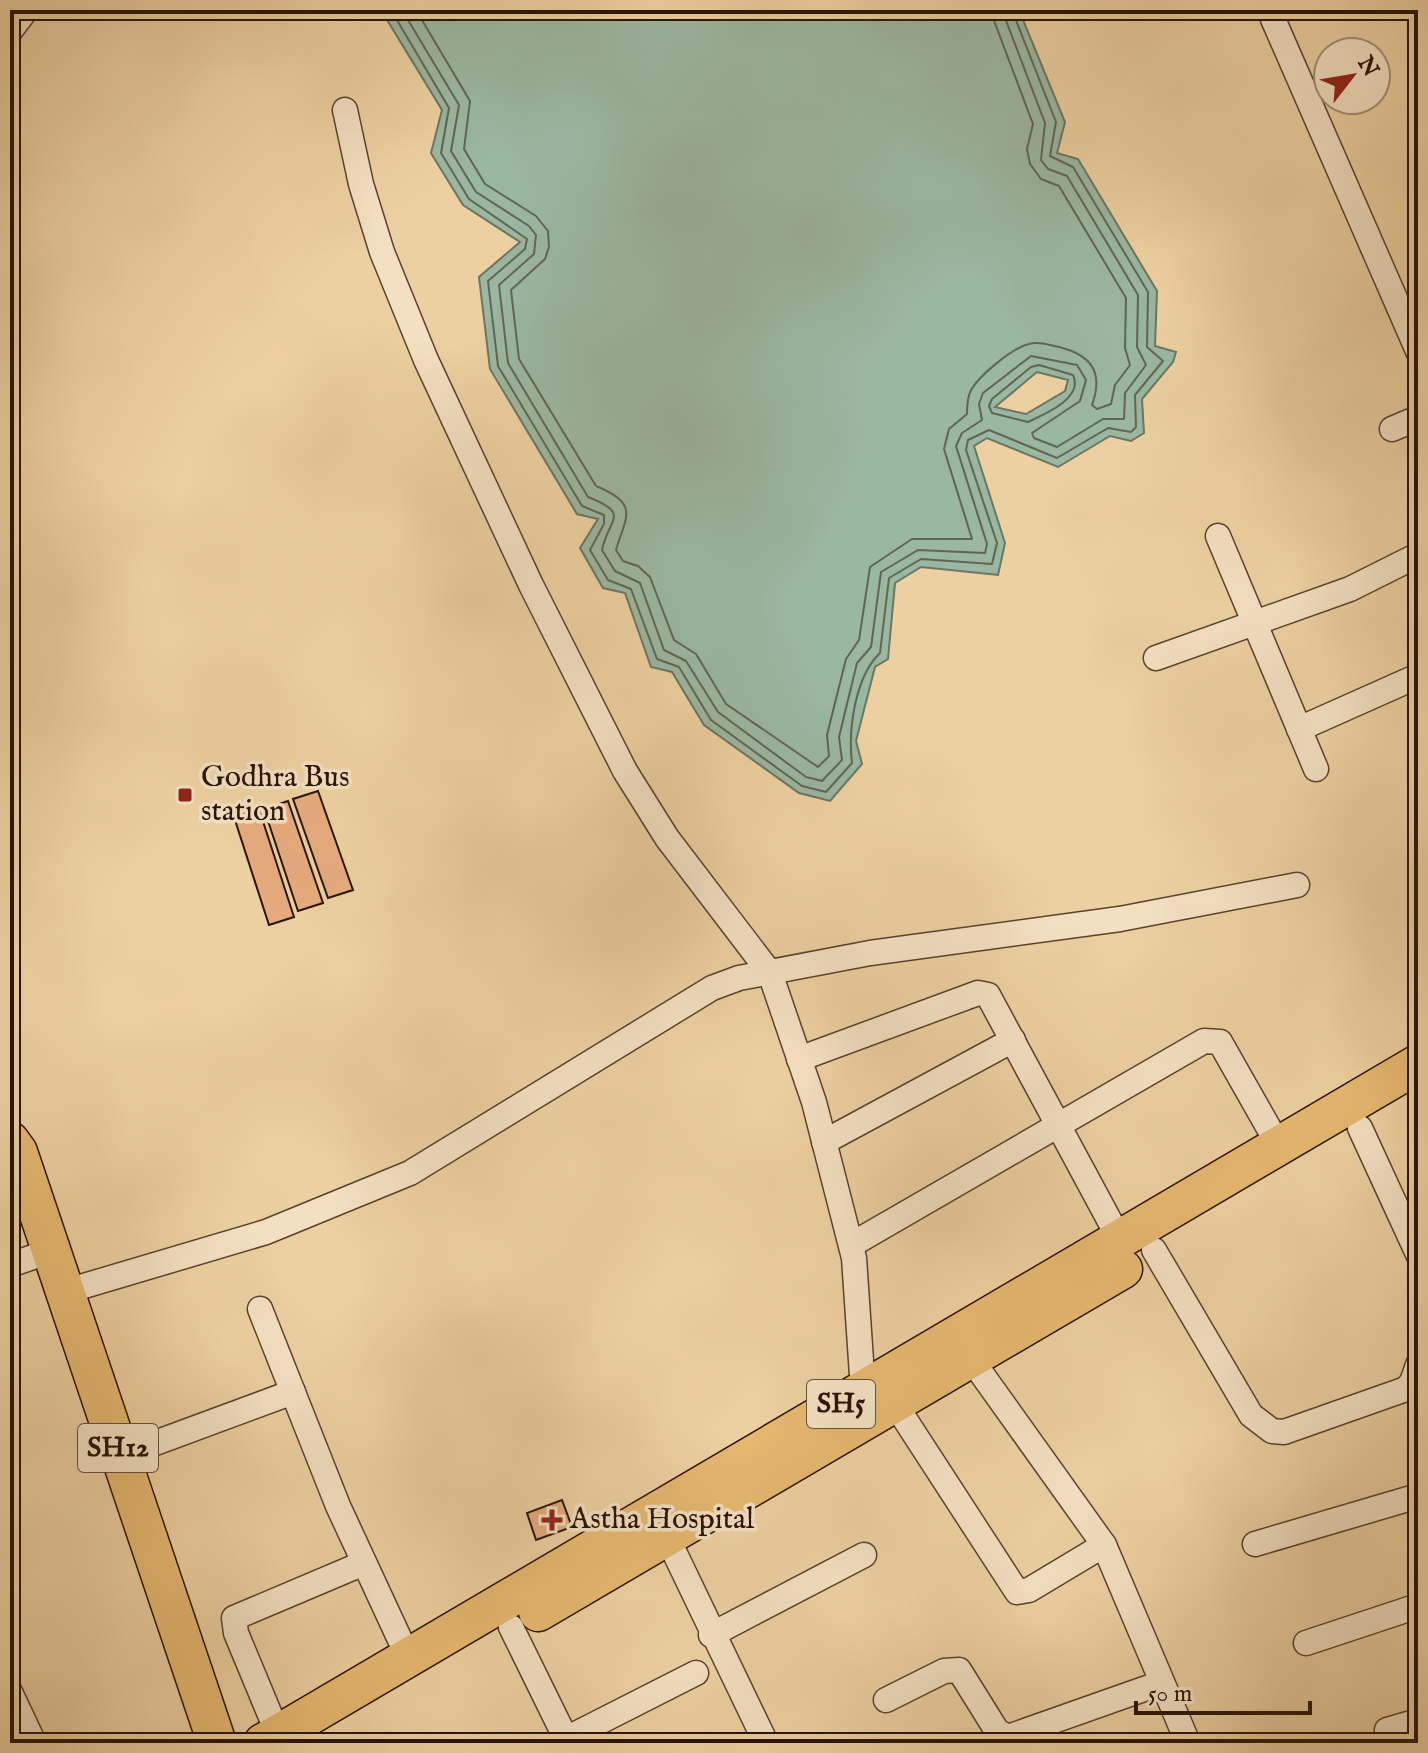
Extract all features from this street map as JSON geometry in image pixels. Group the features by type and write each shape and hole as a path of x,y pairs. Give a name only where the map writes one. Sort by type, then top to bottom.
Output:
{"main road":[{"name":"SH5","path":"284,1740 511,1627 667,1537 879,1397 971,1359 1279,1146 1418,1064"},
{"name":"SH5","path":"284,1740 408,1657 879,1397 1137,1245 1360,1128 1418,1094"},
{"name":"SH12","path":"10,1141 18,1152 67,1291 217,1743"},
{"name":"SH12","path":"10,1193 21,1261 195,1743"}],"street":[{"path":"10,31 26,10"},
{"path":"1273,19 1418,351"},
{"path":"345,110 361,184 382,252 426,360 531,585 625,771 667,838 770,973 824,1142 851,1245 879,1397 1017,1592 1029,1590 1104,1545"},
{"path":"1392,429 1418,418"},
{"path":"1218,536 1316,769"},
{"path":"1156,658 1350,589 1418,555"},
{"path":"1299,729 1418,676"},
{"path":"67,1291 266,1232 410,1173 712,988 739,978 870,953 1120,919 1297,885"},
{"path":"799,1059 978,993 991,998 1059,1126 1251,1415 1272,1431 1284,1432 1406,1389 1418,1365"},
{"path":"824,1142 1013,1040"},
{"path":"851,1245 1204,1041 1213,1040 1224,1047 1279,1146"},
{"path":"1360,1128 1418,1254"},
{"path":"260,1309 364,1563 408,1657"},
{"path":"971,1359 1104,1545 1188,1743"},
{"path":"120,1456 293,1392"},
{"path":"1255,1544 1418,1496"},
{"path":"667,1537 711,1635 766,1743"},
{"path":"711,1635 864,1555"},
{"path":"284,1740 236,1633 234,1618 364,1563"},
{"path":"1306,1643 1418,1606"},
{"path":"511,1627 567,1741 696,1673"},
{"path":"886,1700 944,1671 959,1670 997,1731 1008,1737 1161,1683"},
{"path":"10,1692 34,1743"},
{"path":"1387,1730 1418,1721"}],"water":[{"path":"381,10 1019,10 1065,122 1057,153 1078,159 1157,291 1155,346 1176,352 1173,362 1142,399 1144,433 1131,441 1110,436 1058,467 987,438 974,446 1005,543 998,575 921,567 895,583 888,659 875,667 856,741 862,764 830,801 799,793 704,725 672,672 651,667 625,593 603,588 580,548 598,519 577,514 490,369 479,277 520,242 463,205 431,153 442,110","holes":["1037,372 1068,380 1065,391 1026,414 995,407"]}],"building":[{"path":"318,791 353,890 328,898 293,799"},
{"path":"288,801 323,903 298,911 264,809"},
{"path":"259,809 294,917 269,925 234,817"},
{"path":"562,1500 572,1527 536,1540 527,1513"}],"place":[{"name":"Godhra Bus station","path":"185,795"},
{"name":"Astha Hospital","path":"552,1520"}]}
